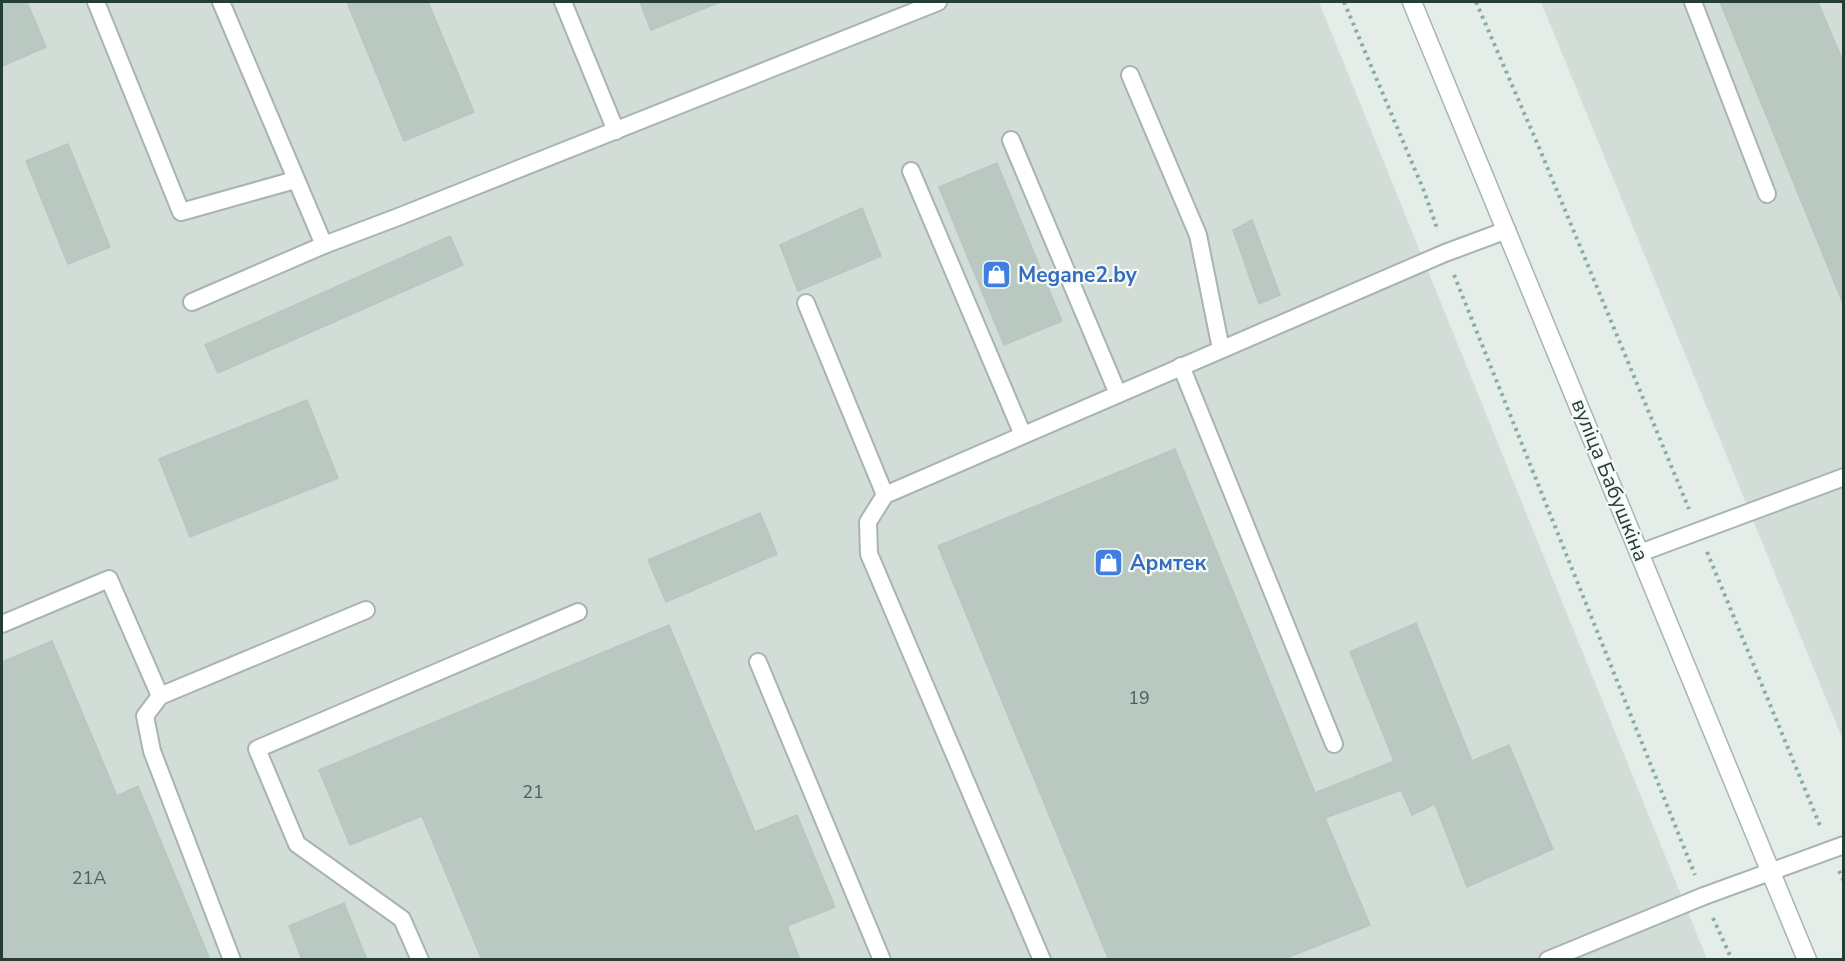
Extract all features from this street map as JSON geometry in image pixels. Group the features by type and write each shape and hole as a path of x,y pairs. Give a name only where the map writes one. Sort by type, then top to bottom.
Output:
{"street":[{"name":"вуліца Бабушкіна","path":"1412,2 1808,960"}],"lane":[{"path":"96,2 181,212 295,180"},
{"path":"221,2 324,245"},
{"path":"563,2 616,131"},
{"path":"192,302 324,245 938,2"},
{"path":"1693,2 1767,194"},
{"path":"1130,75 1198,235 1221,349"},
{"path":"1011,140 1118,394"},
{"path":"911,171 1023,435"},
{"path":"1042,960 869,554 868,522 885,495 1445,253 1508,230"},
{"path":"806,303 885,495"},
{"path":"1181,366 1334,744"},
{"path":"1640,553 1844,477"},
{"path":"2,624 110,579 160,696"},
{"path":"232,960 152,751 145,716 160,696 366,610"},
{"path":"420,960 402,919 297,844 257,749 578,612"},
{"path":"758,662 882,960"},
{"path":"1548,960 1704,896 1837,847"}],"path":[{"path":"1344,2 1424,191 1445,253 1704,896 1732,960"},
{"path":"1476,2 1538,145 1698,532 1837,847 1844,881"}],"shaded area":[{"path":"2,2 1319,2 1707,959 2,960"},
{"path":"1541,2 1843,2 1843,740"}],"building":[{"path":"2,2 27,2 46,47 2,66"},
{"path":"347,2 428,2 474,112 404,141"},
{"path":"640,2 720,2 651,30"},
{"path":"1720,2 1818,2 1844,64 1844,306"},
{"path":"68,144 110,247 68,264 26,161"},
{"path":"997,163 1062,321 1004,345 939,187"},
{"path":"862,208 881,256 798,291 780,245"},
{"path":"1252,220 1280,295 1259,304 1233,230"},
{"path":"450,236 463,265 218,373 205,345"},
{"path":"307,400 338,478 190,537 159,459"},
{"path":"1175,449 1315,793 1394,761 1350,652 1416,623 1472,761 1509,745 1553,849 1467,887 1435,804 1412,815 1401,790 1325,818 1370,925 1281,960 1109,960 938,546"},
{"path":"760,513 777,554 666,602 648,560"},
{"path":"669,625 755,832 797,815 835,907 787,926 800,960 482,960 422,816 350,845 319,770"},
{"path":"52,641 117,796 138,786 210,960 2,960 2,662"},
{"path":"344,903 367,960 302,960 289,926"}],"place":[{"name":"Megane2.by","path":"997,275"},
{"name":"Армтек","path":"1109,563"}]}
